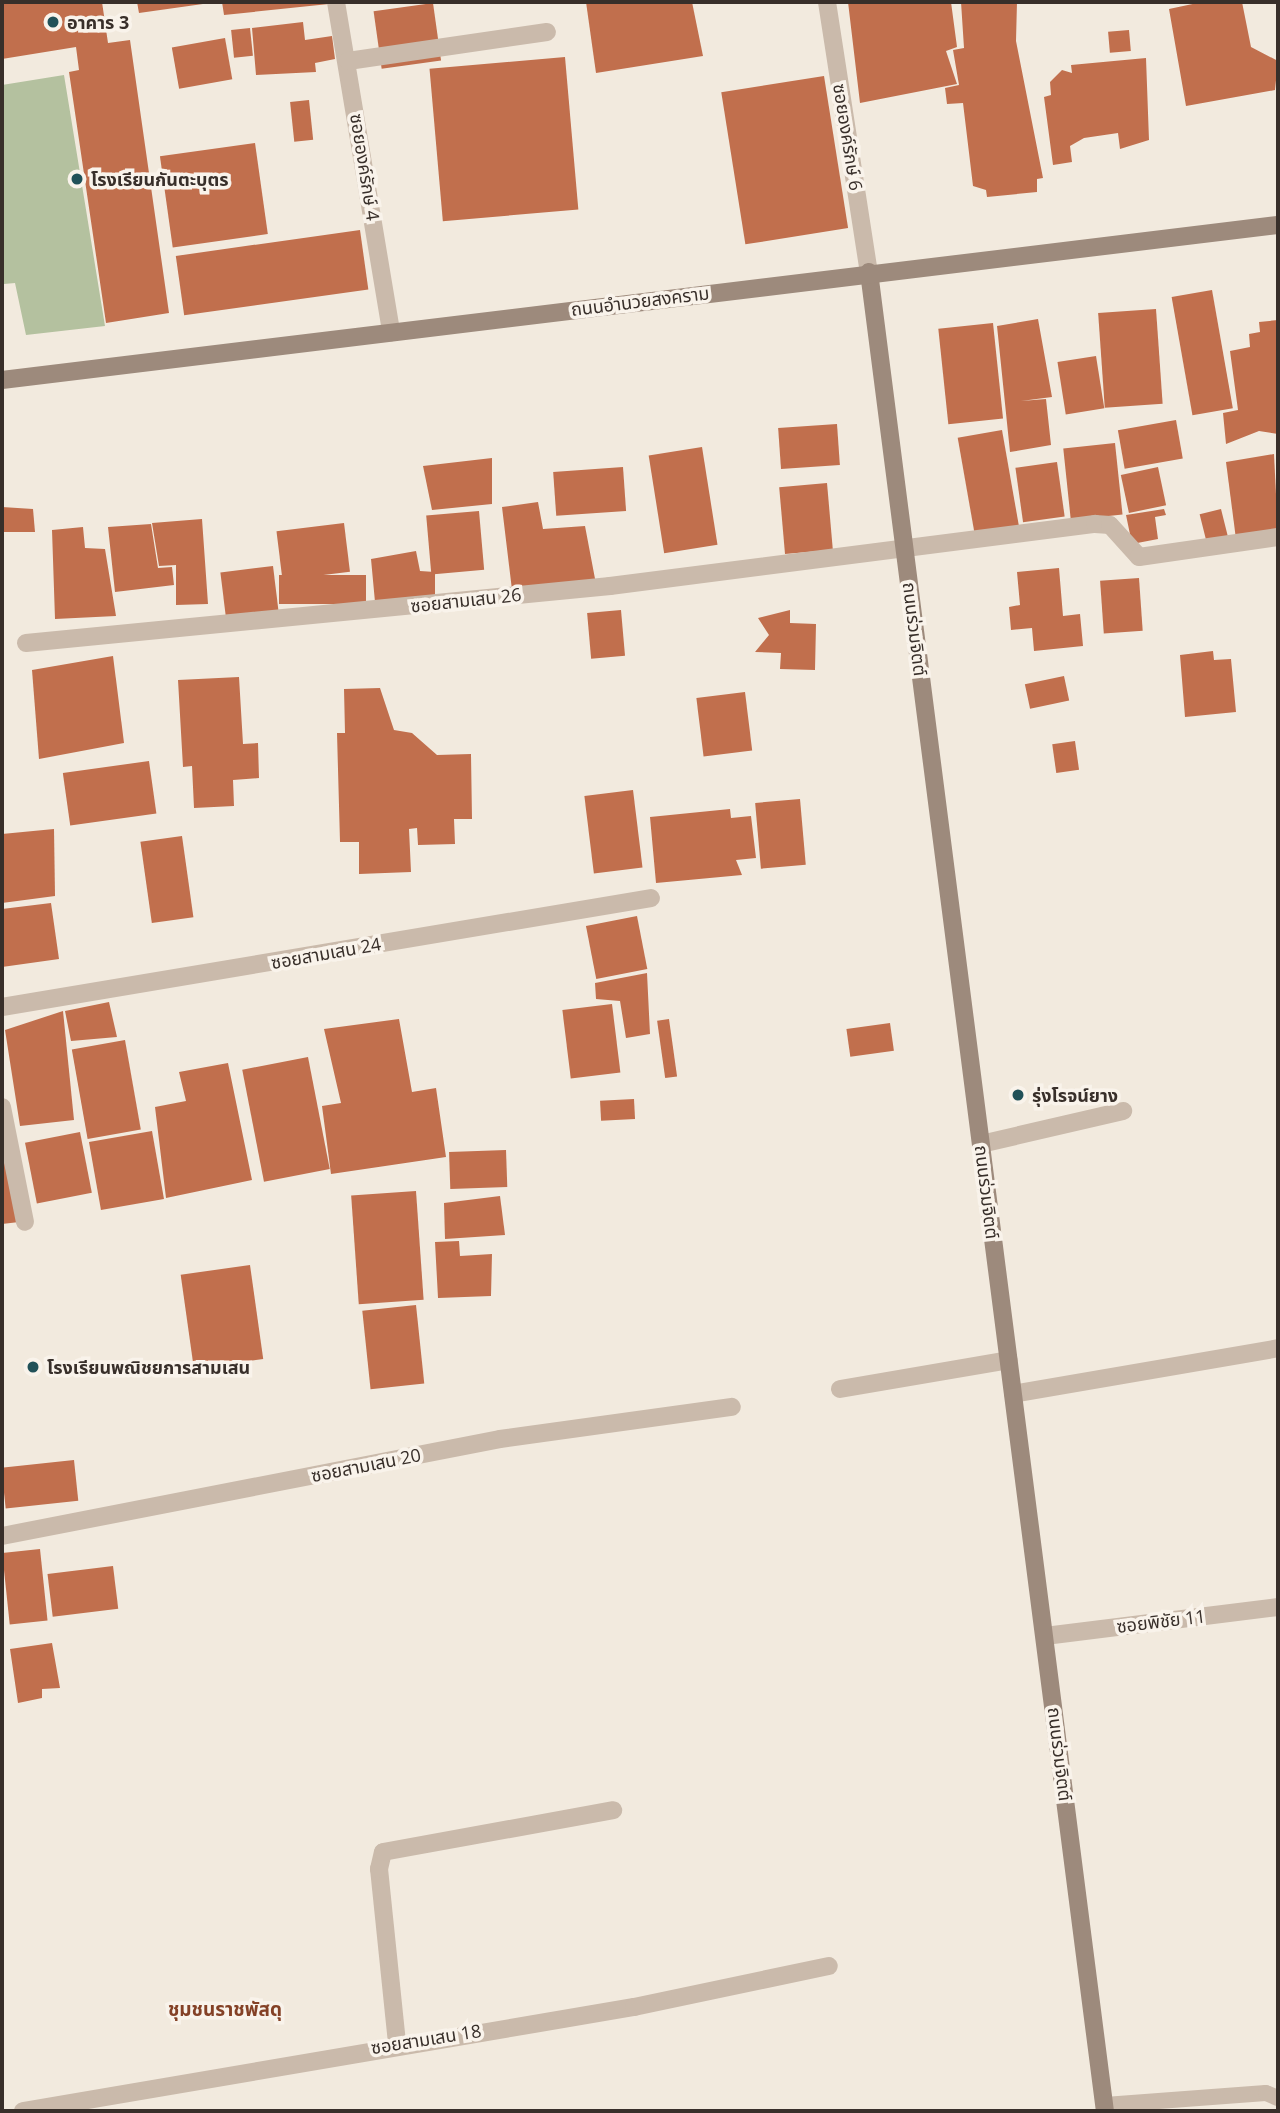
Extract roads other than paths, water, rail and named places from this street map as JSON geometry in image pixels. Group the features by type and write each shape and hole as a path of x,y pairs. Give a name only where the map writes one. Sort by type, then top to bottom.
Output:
{"street":[{"name":"ซอยองค์รักษ์ 4","path":"336,2 348,61 391,332"},
{"name":"ซอยองค์รักษ์ 6","path":"827,2 869,272"},
{"path":"348,61 547,32"},
{"name":"ถนนอำนวยสงคราม","path":"2,380 869,272 1278,225"},
{"name":"ถนนร่วมจิตต์","path":"869,272 1105,2108"},
{"name":"ซอยสามเสน 26","path":"26,643 905,550 1095,524 1110,525 1139,557 1278,537"},
{"name":"ซอยสามเสน 24","path":"2,1007 651,898"},
{"path":"2,1107 26,1222"},
{"path":"981,1144 1123,1111"},
{"path":"1013,1394 1278,1348"},
{"path":"840,1389 1009,1360"},
{"name":"ซอยสามเสน 20","path":"2,1536 500,1439 732,1407"},
{"name":"ซอยพิชัย 11","path":"1045,1636 1278,1607"},
{"path":"397,2043 379,1869 383,1852 614,1810"},
{"name":"ซอยสามเสน 18","path":"23,2111 397,2043 634,2007 829,1966"}],"lane":[{"path":"1105,2108 1272,2095 1267,2111"}],"place":[{"name":"อาคาร 3","path":"53,22"},
{"name":"โรงเรียนกันตะบุตร","path":"77,179"},
{"name":"รุ่งโรจน์ยาง","path":"1018,1095"},
{"name":"โรงเรียนพณิชยการสามเสน","path":"33,1367"}],"district":[{"name":"ชุมชนราชพัสดุ","path":"225,2010"}]}
